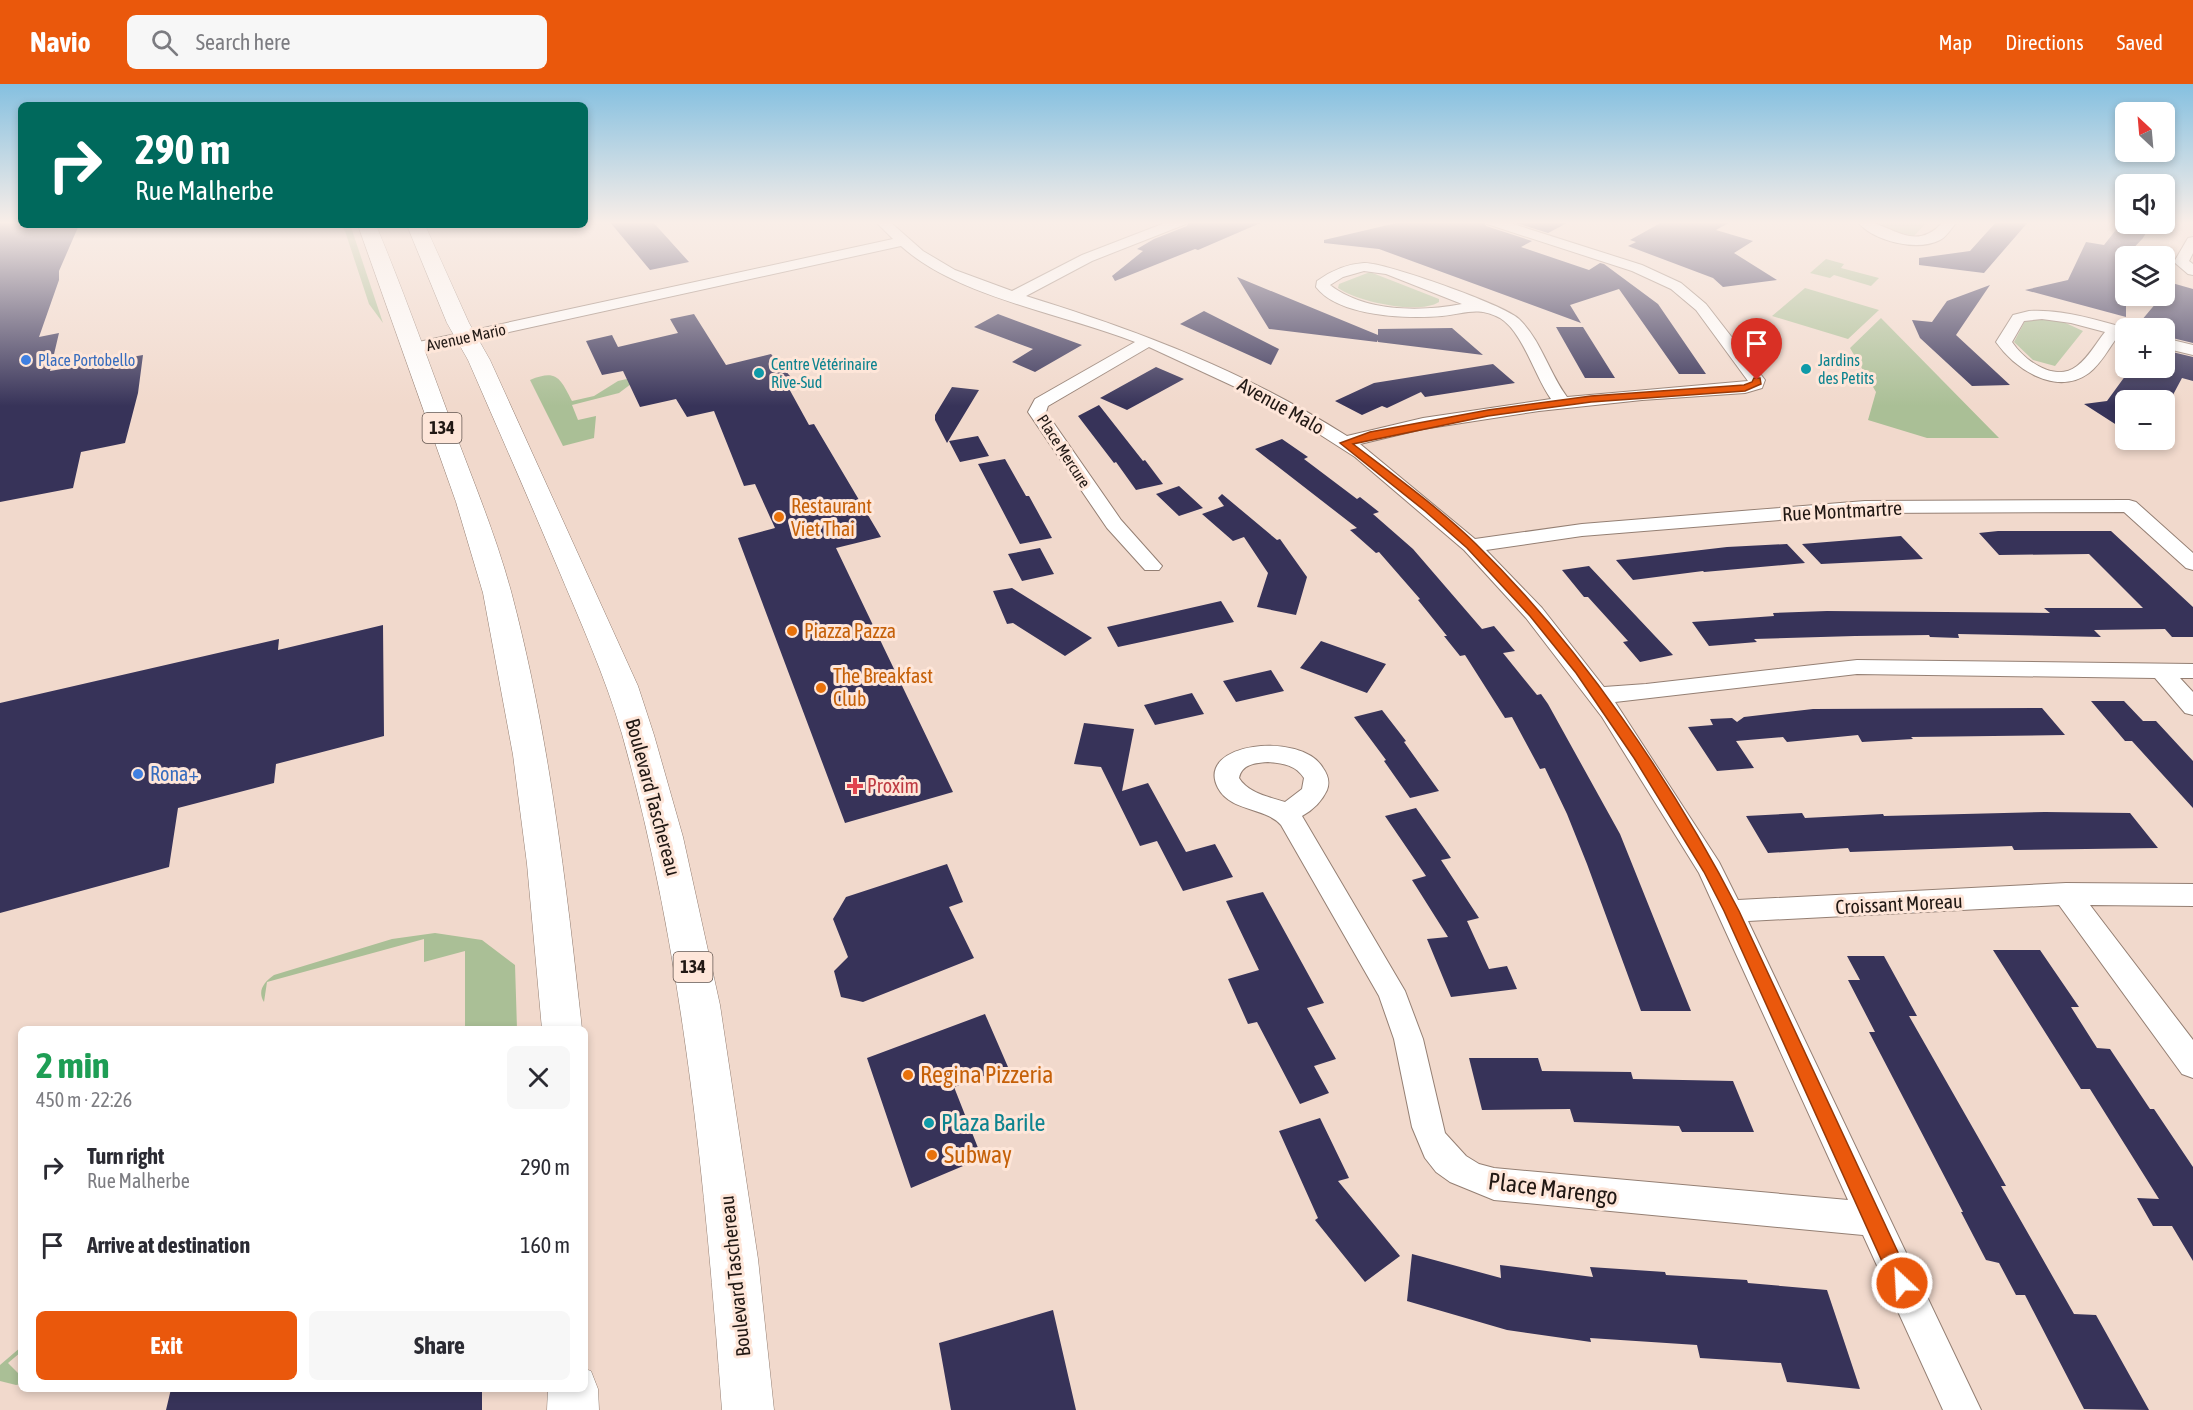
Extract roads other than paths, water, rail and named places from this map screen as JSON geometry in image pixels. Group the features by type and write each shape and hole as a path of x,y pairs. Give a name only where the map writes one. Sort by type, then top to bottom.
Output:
{"main road":[{"name":"134","path":"389,283 484,547 504,625 534,785 562,1026"},
{"name":"Boulevard Taschereau","path":"441,283 526,464 614,663 630,708 655,798 687,934 700,1005 734,1258 748,1410"},
{"path":"573,1392 573,1410"}],"street":[{"name":"Avenue Mario","path":"414,348 716,283"},
{"name":"Avenue Malo","path":"977,283 1148,341 1252,388 1346,443 1394,479 1471,546 1534,613 1598,695 1639,754 1710,869 1732,911 1871,1219 1962,1410"},
{"path":"1014,296 1039,283"},
{"path":"1325,283 1323,287 1332,294 1375,311 1447,311 1477,304"},
{"path":"1419,283 1477,304 1515,321 1548,386 1562,402"},
{"path":"1346,443 1370,435 1452,419 1562,402 1745,388 1756,384 1757,380 1701,307 1669,283"},
{"path":"2037,313 2120,331 2082,370 2060,376 2040,372 2027,366 2008,349 2004,342 2018,318 2037,313"},
{"name":"Place Mercure","path":"1148,341 1041,403 1037,412 1114,524 1152,566"},
{"path":"2175,346 2193,350"},
{"name":"Rue Montmartre","path":"1471,546 1582,530 1865,507 2129,506 2193,564"},
{"path":"1598,695 1646,692 1857,667 2193,671"},
{"path":"2161,671 2193,707"},
{"name":"Place Marengo","path":"1286,813 1402,1015 1429,1132 1436,1147 1452,1166 1472,1178 1494,1184 1871,1219"},
{"path":"2066,894 2193,1064"},
{"name":"Croissant Moreau","path":"1732,911 2066,894 2193,895"}],"place":[{"name":"Place Portobello","path":"26,360"},
{"name":"Jardins des Petits","path":"1806,369"},
{"name":"Centre Vétérinaire Rive-Sud","path":"759,373"},
{"name":"Restaurant Viet Thai","path":"779,517"},
{"name":"Piazza Pazza","path":"792,631"},
{"name":"The Breakfast Club","path":"821,688"},
{"name":"Rona+","path":"138,774"},
{"name":"Proxim","path":"855,786"},
{"name":"Regina Pizzeria","path":"908,1075"},
{"name":"Plaza Barile","path":"929,1123"},
{"name":"Subway","path":"932,1155"}]}
